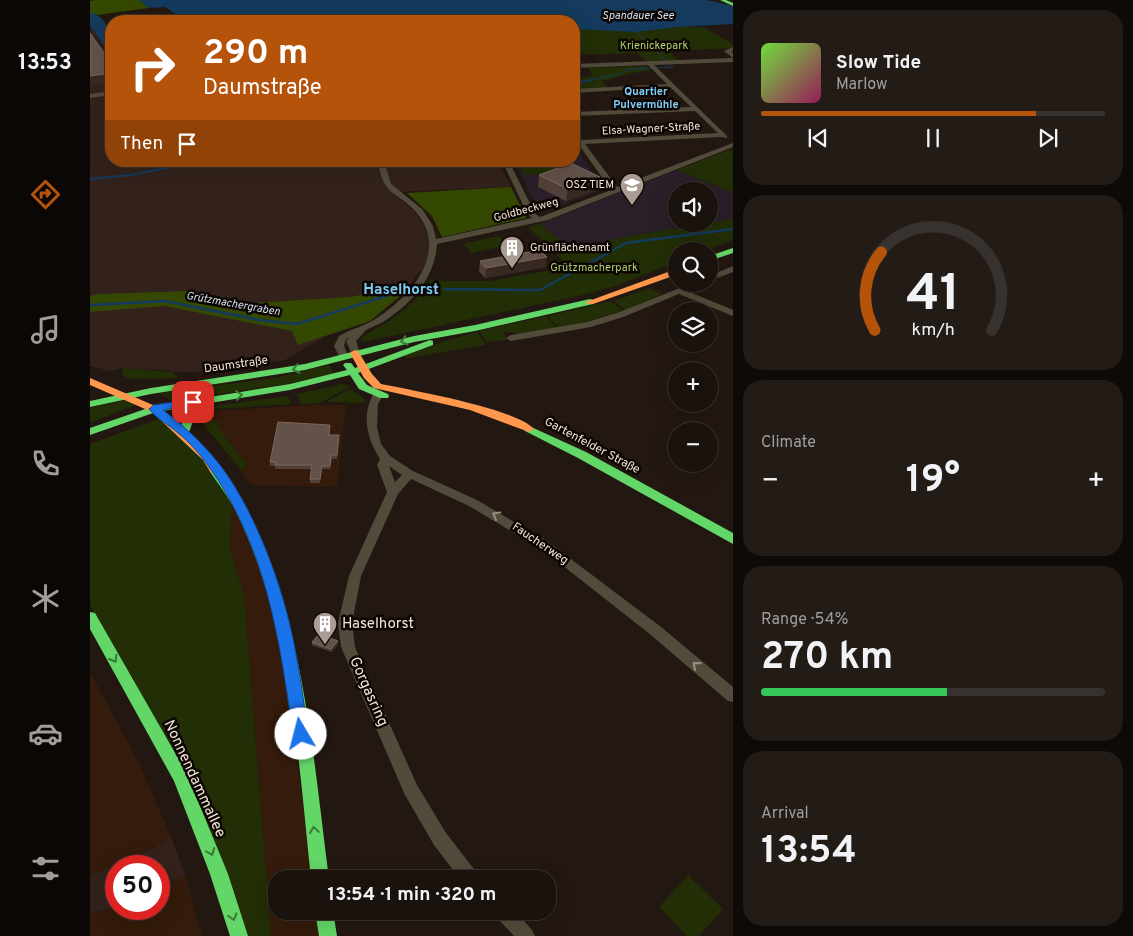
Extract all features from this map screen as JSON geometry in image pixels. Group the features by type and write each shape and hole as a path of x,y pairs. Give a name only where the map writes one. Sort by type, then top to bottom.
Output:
{"main road":[{"path":"722,0 733,5"},
{"path":"718,256 733,250"},
{"name":"Daumstraße","path":"90,404 131,395 276,373 355,353 605,298 668,275"},
{"name":"Daumstraße","path":"90,432 154,409 290,387 358,371 470,328"},
{"path":"355,353 363,387 378,395"},
{"path":"342,356 358,371"},
{"name":"Gartenfelder Straße","path":"358,371 384,389 478,409 528,428 733,539"},
{"path":"90,381 131,395 154,409 184,432 213,463 244,517 257,545 279,610 293,676 319,870"},
{"name":"Gartenfelder Straße","path":"378,395 430,398"},
{"path":"184,432 186,420 190,412 196,406 212,399"},
{"name":"Nonnendammallee","path":"90,617 180,778 219,874 239,936"},
{"path":"325,920 328,936"}],"street":[{"path":"733,49 727,51 733,56"},
{"path":"580,66 652,67 674,62 733,60"},
{"path":"652,67 733,145"},
{"path":"580,91 671,85"},
{"path":"90,96 105,94"},
{"path":"580,114 695,109"},
{"name":"Elsa-Wagner-Straße","path":"580,142 722,135"},
{"path":"580,142 610,186 617,190"},
{"name":"Goldbeckweg","path":"434,242 538,220 733,145"},
{"path":"355,353 352,338 401,304 421,283 432,260 434,242 431,229 420,212 385,180 382,167"},
{"path":"508,167 531,213 538,220"},
{"path":"718,275 733,269"},
{"path":"512,338 588,325 620,315 678,292"},
{"path":"682,292 733,313"},
{"path":"342,356 339,346 342,338 368,327"},
{"name":"Faucherweg","path":"378,395 373,404 372,427 376,444 386,459 409,474 473,502 547,547 656,631 733,696"},
{"path":"386,459 383,465 392,492"},
{"name":"Gorgasring","path":"409,474 392,492 355,576 345,623 348,648 411,790 440,839 464,870"},
{"path":"511,920 526,936"}],"shaded area":[{"path":"90,25 105,50 105,167 501,167 511,187 391,192 414,211 425,227 429,241 429,256 423,271 419,272 402,295 370,321 331,333 285,360 189,372 123,368 110,371 90,366"},
{"path":"580,154 603,189 544,212 539,211 517,167 580,167"},
{"name":"OSZ TIEM","path":"677,170 706,182 668,182 668,230 618,238 580,248 569,247 540,224"},
{"name":"OSZ TIEM","path":"718,187 733,193 733,219 718,222"},
{"path":"346,405 337,487 251,485 201,421 211,411"},
{"path":"232,504 260,568 285,668 312,870 268,870 268,898 248,645 230,551"},
{"path":"90,672 138,761 171,836 166,841 139,855 105,855 105,870 90,876"},
{"path":"171,836 185,875 170,882 170,855 139,855 166,841"},
{"path":"105,870 105,910 90,913 90,876"},
{"path":"185,875 202,936 90,936 90,913 105,910 105,920 170,920 170,882"},
{"path":"270,920 318,920 320,936 271,936"}],"green space":[{"path":"139,0 149,8 97,15 90,14 90,1"},
{"name":"Krienickepark","path":"678,27 703,27 733,44 733,48 669,51 678,60 646,61 637,53 580,55 580,29 636,32"},
{"path":"646,66 651,71 633,73 602,81 608,88 580,90 580,78 593,75 588,68"},
{"path":"733,149 733,193 718,187 718,182 706,182 677,170"},
{"path":"520,167 577,167 580,172 524,175"},
{"path":"511,187 526,218 442,237 432,216 407,193"},
{"name":"Grützmacherpark","path":"733,219 733,240 718,246 718,242 668,242 668,265 619,285 587,294 364,342 360,341 368,333 405,309 417,298 431,279 440,281 490,281 551,270 564,262 528,227 540,224 569,247 580,248 618,238 668,230 668,232 718,232 718,221"},
{"path":"498,236 508,245 472,253 463,244"},
{"path":"650,288 662,294 625,310 614,301"},
{"path":"408,289 370,321 298,345 292,331 164,306 90,312 90,296 100,294 189,291 254,303 349,297"},
{"path":"611,301 623,311 560,329 548,316"},
{"path":"546,316 558,329 521,334 503,332 507,340 487,342 479,331"},
{"path":"477,332 486,345 407,358 404,356 448,340"},
{"path":"329,365 334,373 287,384 172,401 160,393 280,377"},
{"path":"123,368 172,372 178,378 130,379 122,375"},
{"path":"342,384 349,387 320,403 301,404 297,394"},
{"path":"350,389 364,398 364,403 326,402"},
{"path":"288,396 291,404 213,409 215,406"},
{"path":"124,400 138,404 90,423 90,408"},
{"path":"161,418 203,459 232,504 230,551 244,594 268,898 268,920 270,920 271,936 247,936 134,680 90,605 90,444"},
{"path":"205,418 215,419 216,423 223,423 217,426 247,465 241,470 201,421"},
{"path":"688,875 723,909 699,936 687,936 659,907"}],"water":[{"name":"Spandauer See","path":"139,0 706,0 733,6 733,24 678,27 636,32 580,29 580,15 177,15 165,7 149,8"},
{"path":"93,13 105,23 105,48 90,25 90,14"}],"building":[{"path":"90,33 105,54 105,74 90,76"},
{"path":"560,167 579,167 600,177 568,189 539,175"},
{"path":"540,250 547,257 486,268 480,261"},
{"path":"278,422 330,425 329,435 339,435 337,455 331,455 330,466 322,466 320,479 310,479 312,465 275,465 275,462 270,462"},
{"path":"319,634 338,641 331,649 312,642"}],"waterway":[{"path":"586,81 620,74 629,69 673,67 636,32"},
{"path":"580,83 591,80"},
{"path":"90,179 131,175 171,167"},
{"name":"Grützmachergraben","path":"444,289 540,290 626,243 733,229"},
{"name":"Grützmachergraben","path":"90,305 165,301 259,320 297,324 399,292"}],"traffic: fast":[{"path":"722,0 733,5"},
{"path":"718,256 733,250"},
{"path":"90,404 151,391 305,367 414,339 475,328 590,302"},
{"path":"90,432 154,409 290,387 352,372 430,343"},
{"path":"348,365 363,387 384,396"},
{"path":"184,432 190,414 206,402"},
{"path":"529,429 582,455 733,539"},
{"path":"215,470 235,499 245,518 263,561 277,605 288,650 296,696 319,870"},
{"path":"90,617 180,777 219,874 239,936"},
{"path":"325,920 328,936"}],"traffic: slow":[{"path":"590,302 668,275"},
{"path":"355,353 368,376 378,386 474,408 529,429"},
{"path":"90,381 156,410 207,457 215,470"}],"place":[{"name":"OSZ TIEM","path":"632,206"},
{"name":"Grünflächenamt","path":"512,269"},
{"name":"Haselhorst","path":"325,645"}],"district":[{"name":"Quartier Pulvermühle","path":"646,98"},
{"name":"Haselhorst","path":"401,290"}],"route":[{"path":"193,402 154,409 184,432 213,463 232,494 257,545 271,582 287,643 301,734"}]}
